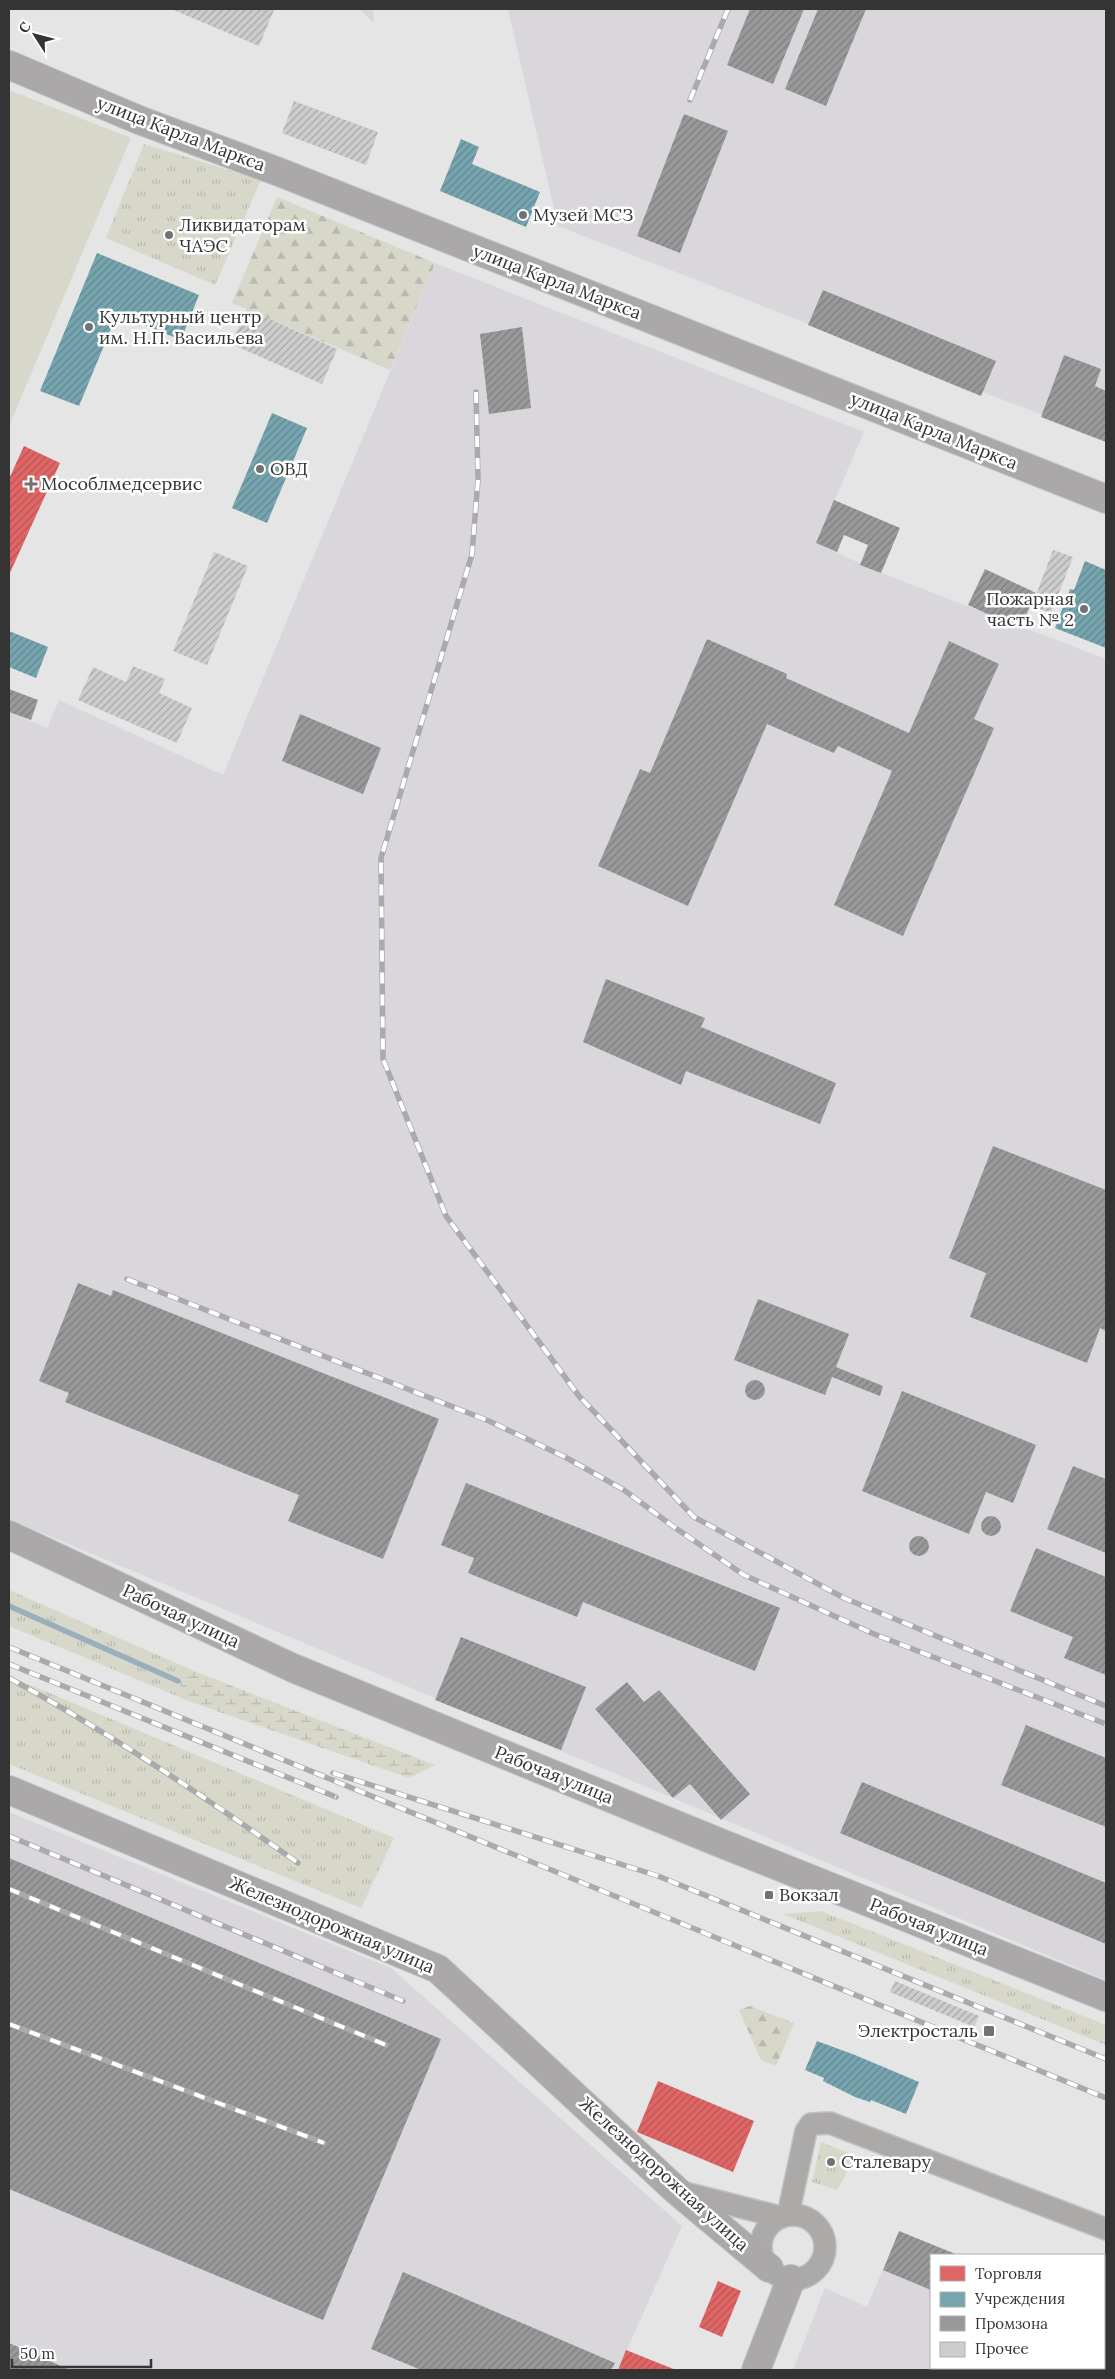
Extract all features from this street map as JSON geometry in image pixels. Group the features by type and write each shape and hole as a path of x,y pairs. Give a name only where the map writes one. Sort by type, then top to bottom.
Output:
{"street":[{"name":"улица Карла Маркса","path":"9,66 139,120 279,172 1106,500"},
{"name":"Рабочая улица","path":"9,1535 292,1668 1106,1998"},
{"name":"Железнодорожная улица","path":"9,1790 438,1969 677,2191 780,2273"},
{"path":"677,2191 784,2216 806,2217 814,2221 824,2236 826,2245 825,2254 816,2270 808,2275 780,2273 762,2253 763,2236 766,2229 784,2216 806,2131 811,2124 820,2122 830,2123 1106,2229"},
{"path":"756,2370 780,2273"}],"shaded area":[{"path":"359,9 373,9 374,23"},
{"path":"508,9 1106,9 1106,440 558,226"},
{"path":"435,263 864,432 816,543 881,573 1106,659 1106,1980 9,1519 9,712 47,728 59,700 223,775"},
{"path":"9,1812 391,1968 682,2226 618,2370 9,2370"},
{"path":"883,2269 930,2288 930,2369 1105,2369 1106,2302 1106,2370 793,2370 825,2288 867,2307"}],"green space":[{"path":"9,90 131,138 9,426"},
{"path":"144,144 261,180 215,285 106,238"},
{"path":"277,197 435,263 390,370 232,303"},
{"path":"9,1590 194,1671 178,1681 191,1702 9,1626"},
{"path":"194,1671 435,1765 409,1778 191,1702 178,1681"},
{"path":"9,1676 394,1838 361,1908 9,1764"},
{"path":"821,1911 1106,2025 1106,2045 783,1914"},
{"path":"750,2006 794,2023 776,2066 761,2060 739,2010"},
{"path":"821,2142 856,2156 837,2190 812,2182"}],"building: Торговля":[{"path":"24,446 60,463 9,575 9,479"},
{"path":"658,2081 754,2121 733,2172 637,2132"},
{"path":"718,2281 741,2291 722,2337 699,2327"},
{"path":"626,2350 676,2370 618,2370"}],"building: Учреждения":[{"path":"461,139 479,147 472,164 540,192 526,227 440,191"},
{"name":"Культурный центр им. Н.П. Васильева","path":"97,253 199,295 181,340 117,314 79,406 40,391"},
{"path":"272,413 307,428 267,523 232,508"},
{"name":"Пожарная часть № 2","path":"1085,561 1106,570 1106,648 1055,628 1070,589 1074,590"},
{"path":"9,631 48,647 36,678 9,667"},
{"name":"Электросталь","path":"817,2041 919,2082 906,2114 871,2100 870,2102 855,2097 823,2081 824,2078 805,2070"}],"building: Промзона":[{"path":"750,9 804,9 773,84 727,65"},
{"path":"818,9 866,9 826,106 785,89"},
{"path":"684,114 728,131 680,253 637,236"},
{"path":"823,290 996,361 981,396 808,325"},
{"path":"522,327 531,408 489,414 480,334"},
{"path":"1064,355 1101,369 1095,386 1106,391 1106,442 1041,417"},
{"path":"834,500 900,528 881,573 860,565 868,545 844,535 837,552 816,543"},
{"path":"985,569 1036,593 1020,629 968,605"},
{"path":"707,639 787,674 786,678 909,733 949,641 999,664 974,719 994,728 903,936 834,905 892,771 838,746 834,753 767,724 688,906 598,866 640,769 650,773"},
{"path":"9,689 38,700 31,720 9,712"},
{"path":"300,714 381,748 363,794 282,761"},
{"path":"606,979 705,1018 701,1027 836,1083 820,1124 686,1071 681,1085 583,1042"},
{"path":"993,1146 1106,1190 1106,1331 1100,1328 1087,1363 970,1317 986,1273 949,1258"},
{"path":"78,1283 111,1296 113,1290 439,1419 383,1559 288,1521 299,1495 65,1402 69,1393 39,1381"},
{"path":"758,1299 849,1334 836,1367 883,1386 880,1396 832,1377 825,1395 734,1360"},
{"path":"751,1380 759,1380 765,1386 765,1394 759,1400 751,1400 745,1394 745,1386"},
{"path":"902,1391 1036,1445 1013,1503 986,1492 969,1534 862,1491"},
{"path":"1073,1466 1106,1479 1106,1553 1047,1529"},
{"path":"466,1483 780,1608 755,1671 583,1602 577,1617 468,1573 474,1558 441,1545"},
{"path":"987,1516 995,1516 1001,1522 1001,1530 995,1536 987,1536 981,1530 981,1522"},
{"path":"915,1536 923,1536 929,1542 929,1550 923,1556 915,1556 909,1550 909,1542"},
{"path":"1036,1548 1106,1577 1106,1675 1064,1658 1073,1637 1010,1611"},
{"path":"461,1637 586,1687 561,1750 435,1700"},
{"path":"627,1682 644,1702 659,1690 750,1794 721,1820 690,1784 673,1798 595,1709"},
{"path":"1026,1725 1106,1758 1106,1827 1001,1785"},
{"path":"862,1782 1106,1883 1106,1944 840,1833"},
{"path":"9,1858 441,2039 323,2320 9,2189"},
{"path":"899,2231 956,2254 930,2254 930,2290 883,2270"},
{"path":"403,2272 615,2363 611,2370 421,2370 371,2349"},
{"path":"9,2343 70,2370 9,2370"}],"building: Прочее":[{"path":"171,9 272,9 274,10 259,46"},
{"path":"294,101 378,132 366,165 282,133"},
{"path":"247,309 337,349 322,384 231,344"},
{"path":"1053,550 1073,557 1051,613 1032,606"},
{"path":"214,552 248,566 207,665 173,651"},
{"path":"133,666 165,679 159,693 192,708 177,743 78,700 93,667 126,682"},
{"path":"895,1981 979,2016 974,2027 890,1992"}],"waterway":[{"path":"9,1606 178,1681"}],"railway":[{"path":"690,100 728,9"},
{"path":"476,392 478,480 472,554 381,858 383,1059 446,1216 579,1396 694,1517 844,1598 1106,1706"},
{"path":"127,1279 489,1421 565,1457 624,1490 744,1575 874,1634 1106,1724"},
{"path":"9,1647 1106,2098"},
{"path":"9,1664 336,1797"},
{"path":"9,1678 84,1721 156,1766 298,1863"},
{"path":"333,1773 658,1876 1106,2059"},
{"path":"9,1836 403,2001"},
{"path":"9,1889 386,2045"},
{"path":"9,2024 324,2143"}],"place":[{"name":"Музей МСЗ","path":"523,215"},
{"name":"Ликвидаторам ЧАЭС","path":"169,235"},
{"name":"Культурный центр им. Н.П. Васильева","path":"89,327"},
{"name":"ОВД","path":"260,469"},
{"name":"Мособлмедсервис","path":"31,484"},
{"name":"Пожарная часть № 2","path":"1084,609"},
{"name":"Вокзал","path":"769,1895"},
{"name":"Электросталь","path":"989,2031"},
{"name":"Сталевару","path":"831,2162"}]}
